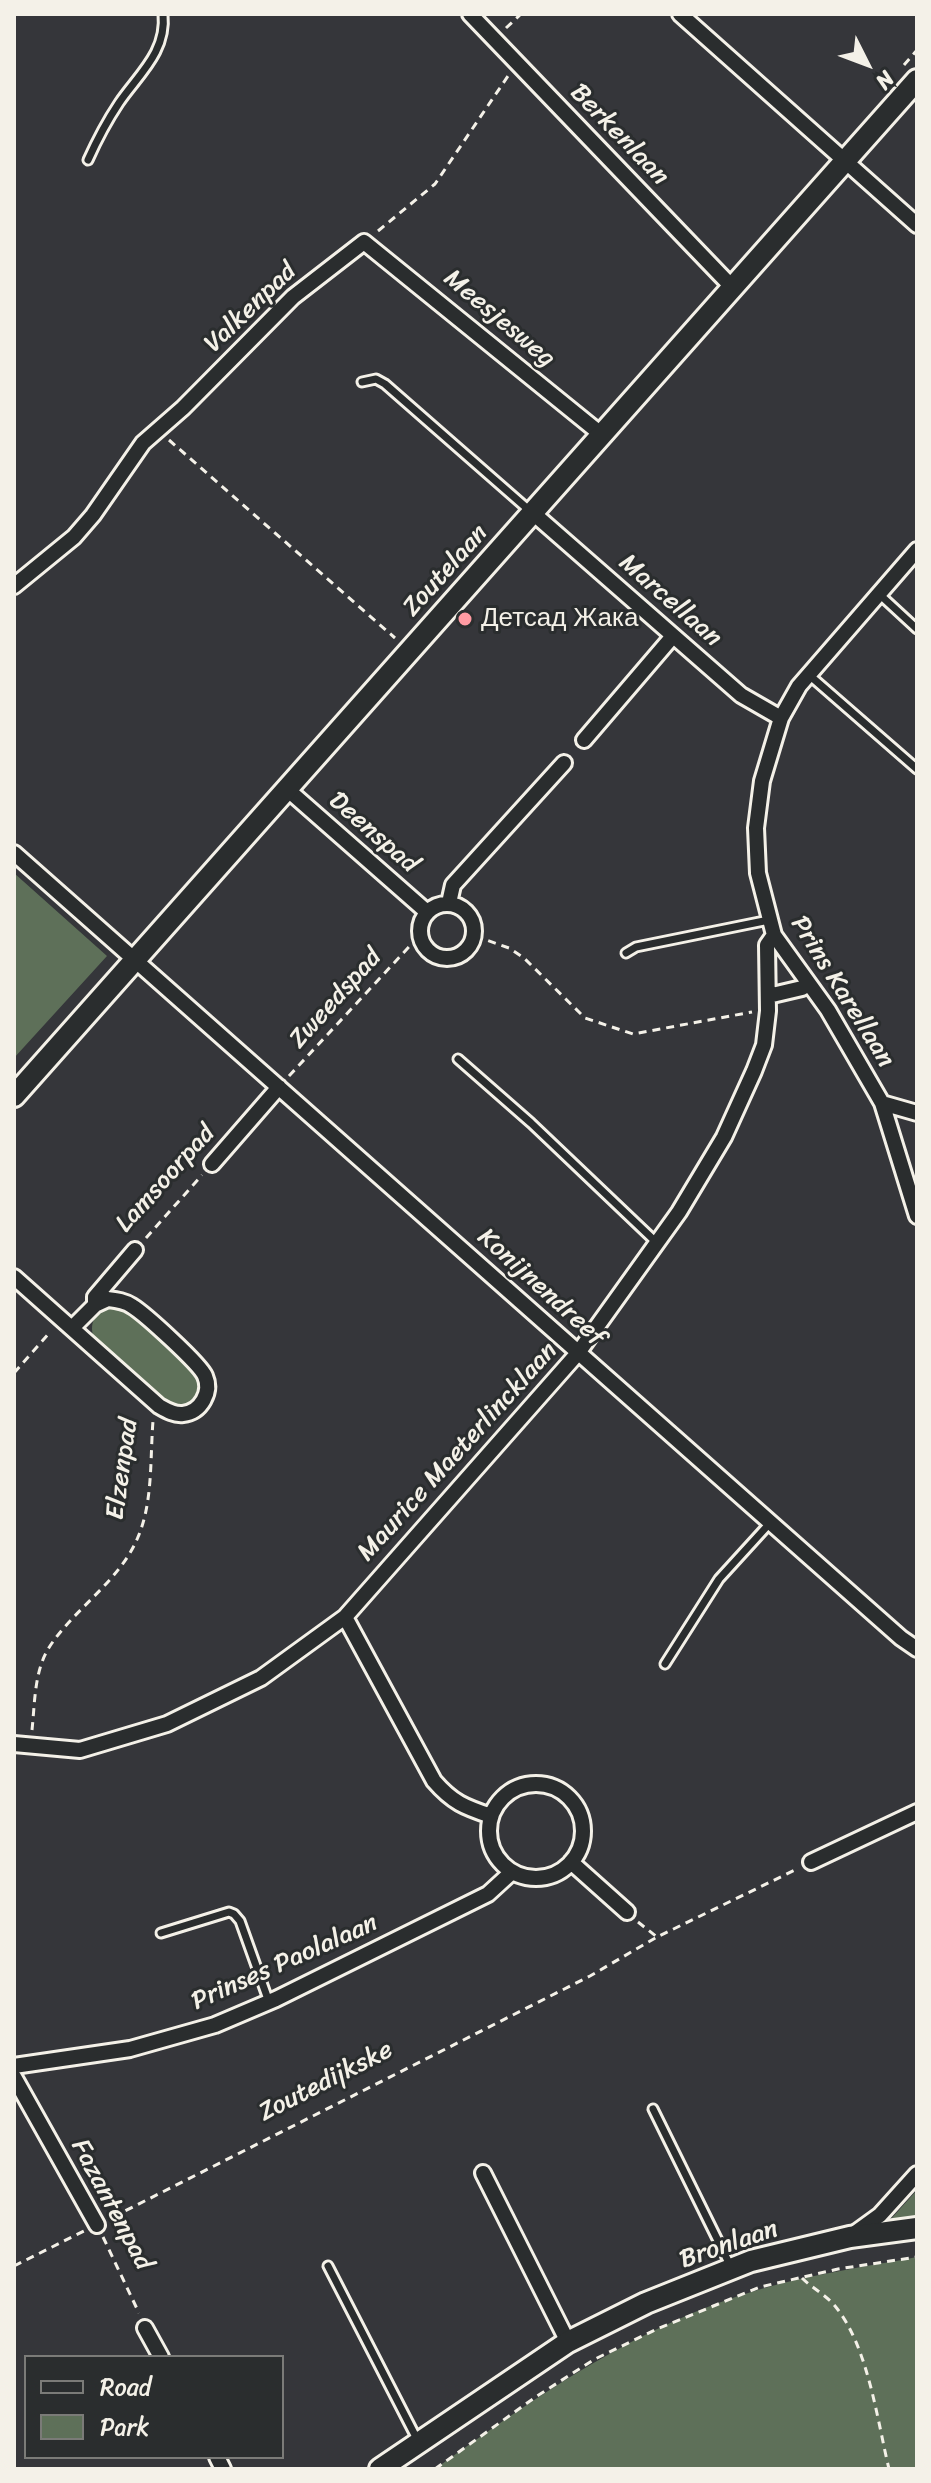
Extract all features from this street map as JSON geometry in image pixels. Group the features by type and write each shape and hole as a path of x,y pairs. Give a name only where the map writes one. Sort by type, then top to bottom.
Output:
{"street":[{"name":"Berkenlaan","path":"470,14 733,288"},
{"path":"680,14 917,225"},
{"name":"Zoutelaan","path":"14,1096 917,80"},
{"name":"Valkenpad","path":"14,586 74,537 143,443 183,408 293,297 364,242"},
{"name":"Meesjesweg","path":"364,242 602,435"},
{"name":"Marcellaan","path":"533,513 741,695 781,718"},
{"name":"Prins Karellaan","path":"917,550 799,686 781,718 762,781 756,828 758,873 774,935 828,1010 882,1103 917,1216"},
{"path":"584,740 673,636"},
{"path":"449,903 453,885 564,763"},
{"name":"Deenspad","path":"287,789 427,912"},
{"name":"Konijnendreef","path":"14,853 770,1523 917,1649"},
{"path":"449,903 469,913 475,936 465,952 447,958 429,952 420,935 422,919 427,912 449,903"},
{"name":"Maurice Maeterlincklaan","path":"14,1744 80,1750 167,1724 261,1678 345,1617 578,1353 657,1243 724,1137 764,1045 768,1004 767,945 774,935"},
{"path":"768,1004 809,984"},
{"name":"Lamsoorpad","path":"212,1164 279,1087"},
{"path":"882,1103 917,1113"},
{"name":"Lamsoorpad","path":"95,1305 95,1297 135,1250"},
{"name":"Elzenpad","path":"14,1277 159,1406 174,1413 192,1412 206,1395 205,1375 200,1367 131,1305 108,1299 95,1305"},
{"path":"67,1324 95,1305"},
{"path":"345,1617 434,1781 461,1806 491,1816"},
{"path":"538,1783 553,1786 566,1794 582,1819 583,1835 579,1850 571,1862 559,1872 543,1878 512,1872 500,1861 492,1847 489,1832 491,1816 498,1802 523,1785 538,1783"},
{"path":"811,1862 917,1812"},
{"path":"571,1862 627,1912"},
{"name":"Prinses Paolalaan","path":"14,2066 130,2049 215,2025 269,2002 488,1894 512,1872"},
{"name":"Fazantenpad","path":"14,2077 97,2225"},
{"path":"483,2173 568,2342"},
{"path":"850,2237 880,2215 917,2174"},
{"name":"Bronlaan","path":"380,2469 568,2342 646,2303 751,2261 850,2237 917,2228"},
{"path":"145,2328 160,2355"}],"lane":[{"path":"88,160 116,108 154,57 162,40 163,14"},
{"path":"362,382 376,379 385,384 533,513"},
{"path":"878,593 917,629"},
{"path":"808,674 917,769"},
{"path":"626,953 636,947 769,920"},
{"path":"458,1059 531,1123 657,1243"},
{"path":"665,1664 719,1579 770,1523"},
{"path":"161,1933 229,1912 234,1914 240,1921 269,2002"},
{"path":"653,2109 732,2269"},
{"path":"328,2266 419,2443"}],"path":[{"path":"495,39 521,14"},
{"path":"364,242 435,184 517,63"},
{"path":"158,429 410,651"},
{"name":"Zweedspad","path":"279,1087 420,935"},
{"path":"475,936 509,948 524,958 585,1018 633,1034 768,1004"},
{"name":"Lamsoorpad","path":"135,1250 212,1164"},
{"path":"14,1373 67,1324"},
{"name":"Elzenpad","path":"31,1745 39,1672 49,1647 124,1562 138,1537 147,1501 153,1412 159,1406"},
{"name":"Zoutedijkske","path":"14,2266 590,1976 657,1937 811,1862"},
{"path":"627,1912 657,1937"},
{"name":"Fazantenpad","path":"97,2225 145,2328"},
{"path":"435,2469 595,2359 657,2329 741,2294 801,2277 917,2257"},
{"path":"801,2277 835,2305 853,2337 867,2375 889,2469"}],"green space":[{"path":"14,873 107,956 14,1058"},
{"path":"116,1306 127,1309 196,1371 202,1384 193,1404 180,1407 155,1395 96,1342 92,1329 95,1318 103,1310"},
{"path":"917,2190 917,2222 891,2223 890,2220"},
{"path":"917,2257 917,2469 435,2469 551,2389 631,2342 673,2322 761,2289"}],"place":[{"name":"Детсад Жака","path":"465,619"}]}
